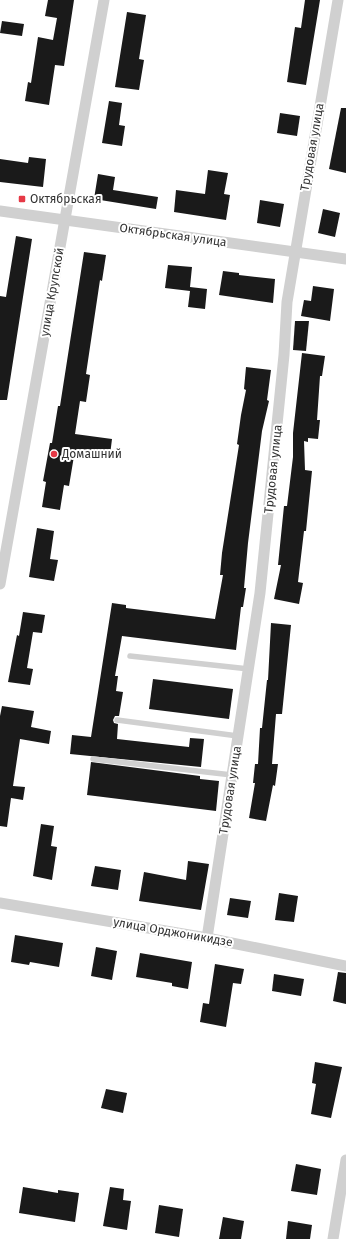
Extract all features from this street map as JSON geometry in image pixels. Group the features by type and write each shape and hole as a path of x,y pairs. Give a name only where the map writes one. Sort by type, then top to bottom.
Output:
{"street":[{"name":"улица Крупской","path":"0,584 104,0"},
{"name":"Трудовая улица","path":"208,938 260,593 284,355 287,302 338,0"},
{"name":"Октябрьская улица","path":"0,211 346,259"},
{"name":"улица Орджоникидзе","path":"0,903 208,938 346,966"},
{"path":"334,1239 346,1160"}],"lane":[{"path":"130,656 249,669"},
{"path":"117,720 239,736"},
{"path":"93,759 233,775"}],"building":[{"path":"48,0 74,0 64,66 55,65 49,105 25,101 28,82 31,83 38,37 53,40 57,18 45,16"},
{"path":"305,0 320,0 306,85 287,82 295,27 301,28"},
{"path":"127,12 146,15 139,59 144,60 139,90 115,87"},
{"path":"2,21 24,24 22,36 0,33"},
{"path":"109,101 122,103 119,125 125,126 122,146 102,143"},
{"path":"341,108 346,108 346,173 329,169"},
{"path":"280,113 300,116 297,136 277,133"},
{"path":"29,157 46,159 43,187 0,182 0,159 28,163"},
{"path":"208,170 228,173 224,194 230,195 226,220 174,212 176,190 205,194"},
{"path":"98,174 115,177 113,190 158,197 156,209 94,199"},
{"path":"260,200 284,204 280,227 257,223"},
{"path":"323,209 340,213 335,237 318,233"},
{"path":"16,236 32,239 7,400 0,400 0,296 6,297"},
{"path":"84,252 106,255 102,281 100,280 86,374 90,375 86,402 80,401 75,434 112,439 110,455 75,450 69,486 64,485 60,510 42,507 46,482 43,481 50,443 52,443 58,406 60,406"},
{"path":"168,265 192,267 190,287 207,289 205,309 188,307 190,291 165,288"},
{"path":"223,271 239,273 239,275 275,279 273,303 219,295"},
{"path":"313,286 334,289 330,321 301,316 304,300 311,301"},
{"path":"295,321 309,321 306,351 293,350"},
{"path":"302,353 325,356 322,376 320,376 317,420 320,420 318,439 308,438 308,442 304,441 305,470 312,471 306,531 304,531 298,582 303,583 299,604 274,599 281,565 278,565 284,506 287,506 293,457 293,433"},
{"path":"246,367 271,370 267,400 269,401 262,431 248,543 244,588 246,588 243,607 241,607 236,650 122,636 115,676 118,676 116,691 123,692 119,716 115,716 113,720 114,723 118,724 117,739 189,747 190,738 204,739 201,767 70,754 72,735 91,737 112,603 126,605 126,608 215,619 223,575 220,575 222,553 239,445 237,444 241,415 246,390 244,389"},
{"path":"37,528 54,531 50,559 58,560 54,581 29,577"},
{"path":"23,612 45,615 42,633 33,632 27,668 33,669 30,685 8,682"},
{"path":"271,623 291,625 282,714 276,714 272,764 278,764 275,786 273,785 266,821 249,818 255,783 253,783 255,764 258,764 260,728 262,728 268,680"},
{"path":"153,679 233,689 229,719 149,709"},
{"path":"2,706 34,711 31,727 51,731 49,744 20,739 13,786 25,787 23,800 11,798 7,827 0,826 0,716"},
{"path":"91,762 200,776 200,779 219,781 216,811 87,795"},
{"path":"41,824 54,826 51,846 57,847 52,880 33,876"},
{"path":"188,861 209,864 201,910 139,901 144,872 186,880"},
{"path":"95,866 121,870 118,890 91,886"},
{"path":"279,893 298,896 294,922 275,920"},
{"path":"230,898 251,901 248,918 227,915"},
{"path":"15,935 63,943 59,967 30,962 29,965 11,962"},
{"path":"96,947 117,951 112,980 91,976"},
{"path":"140,953 192,962 188,989 172,986 172,983 136,977"},
{"path":"215,964 244,969 241,984 233,983 226,1027 200,1022 203,1003 209,1004"},
{"path":"338,972 346,973 346,1004 333,1001"},
{"path":"274,974 304,979 301,996 272,991"},
{"path":"315,1062 342,1067 331,1118 311,1114 316,1084 312,1083"},
{"path":"106,1089 127,1093 123,1113 101,1108"},
{"path":"296,1164 321,1169 317,1195 291,1191"},
{"path":"23,1187 58,1193 58,1190 79,1193 75,1222 19,1213"},
{"path":"110,1187 124,1189 123,1200 131,1201 127,1230 103,1226"},
{"path":"159,1205 183,1209 179,1237 155,1233"},
{"path":"223,1217 244,1221 241,1239 219,1239"},
{"path":"288,1221 312,1225 310,1239 286,1239"}],"place":[{"name":"Октябрьская","path":"22,199"},
{"name":"Домашний","path":"54,454"}]}
